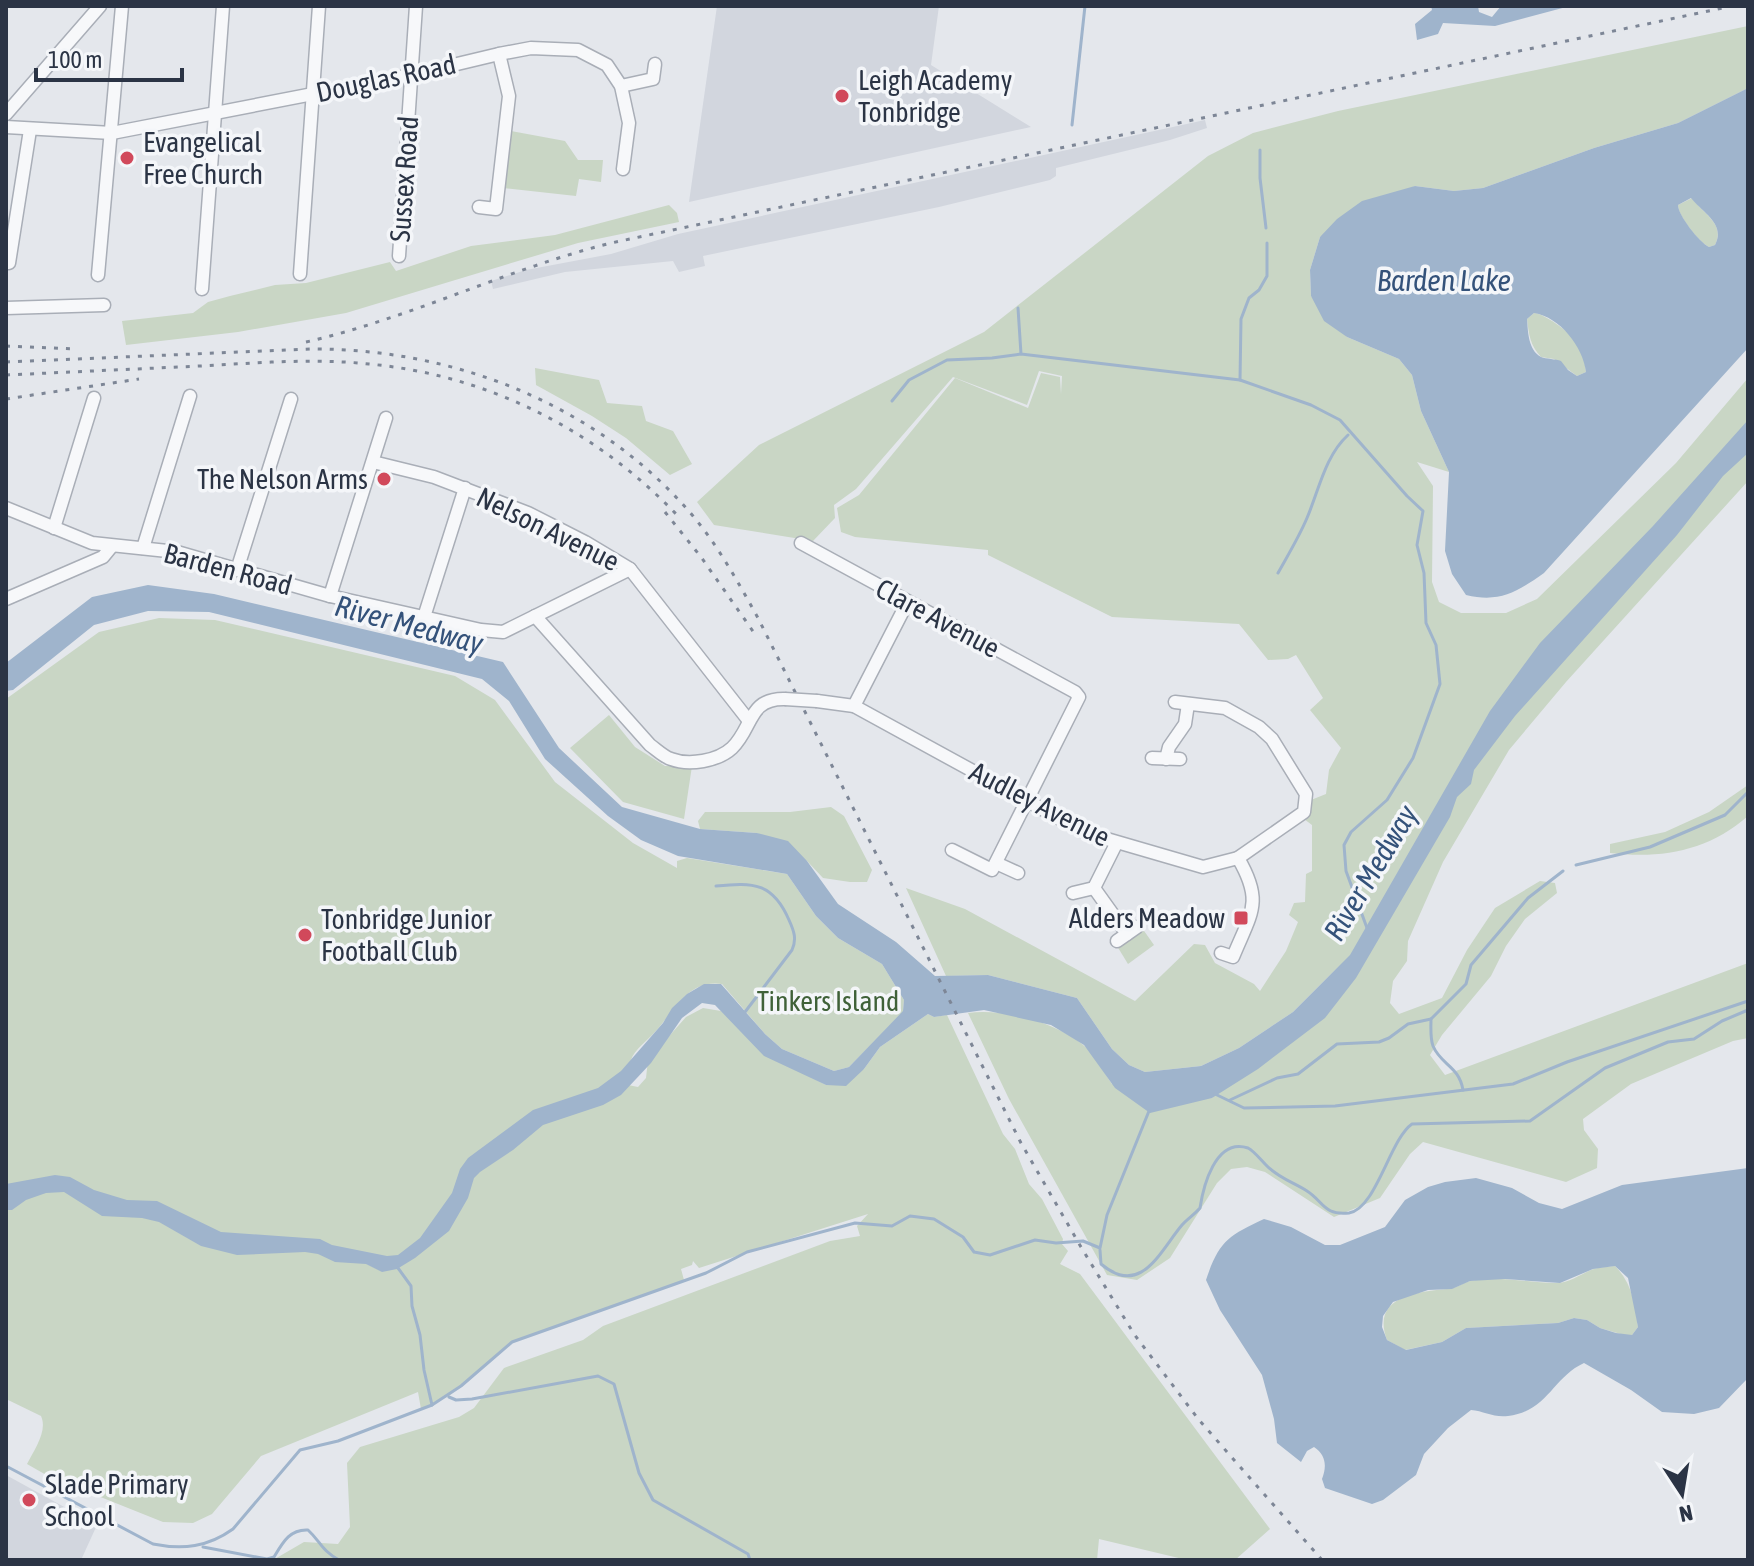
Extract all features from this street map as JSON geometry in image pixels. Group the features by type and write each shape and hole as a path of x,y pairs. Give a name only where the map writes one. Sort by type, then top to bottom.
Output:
{"street":[{"path":"6,114 100,6"},
{"path":"98,275 122,6"},
{"path":"202,289 223,6"},
{"path":"300,274 319,6"},
{"name":"Sussex Road","path":"399,256 416,6"},
{"name":"Douglas Road","path":"6,127 112,133 411,75 531,48 578,50 607,65 621,86"},
{"path":"479,207 500,210 509,96 499,54"},
{"path":"653,79 655,64"},
{"path":"623,169 629,123 621,86 653,79 667,81"},
{"path":"9,263 30,130"},
{"path":"6,308 104,305"},
{"path":"143,548 190,396"},
{"path":"54,528 94,398"},
{"path":"237,570 291,399"},
{"path":"330,596 386,418"},
{"name":"Nelson Avenue","path":"373,462 465,488 528,513 630,569 749,721"},
{"path":"424,617 465,488"},
{"name":"Barden Road","path":"6,508 92,543 177,552 330,596 481,630 503,632 630,569"},
{"name":"Clare Avenue","path":"801,543 1075,692 1079,697 1027,801"},
{"path":"6,599 103,557 112,546"},
{"path":"854,706 907,603"},
{"name":"Audley Avenue","path":"535,616 650,745 670,759 691,763 713,758 732,748 760,705 771,699 817,701 854,706 1086,833 1203,867 1238,858 1304,812 1306,794 1272,739 1259,727 1225,708 1181,703 1185,724 1169,747 1166,759"},
{"path":"1152,758 1180,759"},
{"path":"994,866 1027,801"},
{"path":"1094,888 1116,844"},
{"path":"958,857 1018,873"},
{"path":"1221,953 1233,957 1255,903 1250,879 1238,858"},
{"path":"1073,893 1094,888"},
{"path":"1094,888 1127,934"}],"shaded area":[{"name":"Leigh Academy Tonbridge","path":"717,6 939,6 931,65 1031,127 689,202"},
{"path":"1205,120 1207,128 1170,140 1056,168 1056,176 1050,180 939,207 703,256 705,266 679,272 673,261 565,272 493,289 491,281 526,270 611,254 678,234"},
{"name":"Slade Primary School","path":"6,1475 97,1525 81,1560 6,1560"}],"green space":[{"path":"1748,26 1748,88 1678,123 1594,148 1483,188 1454,191 1415,186 1320,237 1310,270 1311,296 1347,337 1399,359 1412,375 1421,411 1449,472 1417,462 1433,486 1432,582 1439,602 1461,613 1506,613 1537,599 1676,463 1748,378 1748,481 1566,682 1509,750 1443,862 1408,941 1407,961 1393,981 1390,1003 1399,1014 1442,998 1467,950 1495,908 1540,881 1555,883 1557,893 1525,919 1506,946 1491,976 1442,1035 1430,1055 1445,1075 1748,963 1748,1038 1733,1041 1631,1084 1583,1119 1584,1130 1598,1149 1597,1168 1566,1182 1423,1142 1410,1154 1380,1198 1334,1217 1265,1172 1247,1167 1231,1169 1217,1183 1170,1258 1137,1280 1107,1275 1009,1099 968,1013 1012,1015 1058,1029 1086,1048 1112,1084 1212,1098 1341,964 1293,1012 1239,1048 1201,1066 1145,1072 1129,1065 1112,1049 1077,998 988,975 946,976 906,888 965,909 1135,1001 1194,944 1205,945 1215,963 1254,984 1260,991 1286,951 1298,922 1289,915 1294,903 1305,902 1306,874 1312,871 1312,825 1300,816 1306,802 1326,794 1329,770 1341,748 1310,710 1323,698 1296,655 1288,659 1268,660 1239,624 1112,617 988,555 988,550 855,537 841,532 837,508 859,495 955,378 1028,408 1041,373 1060,377 1061,394 1062,376 1039,371 1027,405 953,377 856,489 834,505 835,518 813,541 714,525 697,502 759,445 984,332 1208,156 1253,133 1338,111"},
{"path":"511,131 565,141 578,160 603,160 601,182 579,179 576,196 503,188"},
{"path":"1692,198 1718,231 1715,245 1709,247 1705,244 1681,216 1678,205"},
{"path":"669,205 677,213 679,222 578,243 346,313 238,332 126,345 122,321 193,313 208,302 230,296 275,285 306,283 390,262 396,271 471,246 555,235"},
{"path":"1534,313 1556,324 1576,341 1586,372 1577,376 1554,359 1541,357 1537,353 1527,319"},
{"path":"535,368 599,380 607,403 642,406 646,421 673,431 692,464 670,475 626,438 536,385"},
{"name":"Tinkers Island","path":"159,618 215,620 455,676 495,700 555,782 633,843 677,868 677,861 687,858 787,874 816,916 838,938 882,964 904,1000 903,1012 849,1067 834,1071 782,1049 722,984 700,986 683,998 635,1053 630,1063 628,1085 638,1087 646,1078 648,1060 686,1017 703,1008 721,1011 797,1070 826,1085 864,1069 880,1047 928,1014 934,1017 947,1015 1003,1134 1015,1149 1029,1184 1042,1199 1063,1239 1062,1244 1068,1251 1060,1264 1080,1274 1270,1529 1235,1560 1187,1560 1099,1539 1097,1560 273,1560 304,1542 338,1544 350,1527 347,1463 360,1447 459,1417 474,1408 504,1368 583,1340 603,1326 830,1241 860,1236 857,1226 868,1214 699,1268 693,1261 692,1265 681,1269 684,1280 512,1342 449,1396 421,1409 418,1392 261,1456 212,1514 193,1523 163,1522 48,1476 27,1464 41,1434 43,1422 41,1416 6,1399 6,699 99,632"},
{"path":"609,715 635,747 665,766 692,766 684,819 623,802 570,748"},
{"path":"1748,785 1748,816 1717,837 1700,845 1666,853 1610,853 1610,844 1665,832 1709,812"},
{"path":"831,807 844,816 872,870 867,882 823,878 807,861 757,833 700,829 698,821 705,812 790,812"},
{"path":"1142,928 1154,945 1128,964 1117,946"},
{"path":"1615,1266 1625,1279 1634,1302 1638,1327 1632,1335 1574,1318 1558,1323 1466,1328 1442,1342 1405,1350 1387,1340 1385,1314 1391,1306 1410,1295 1450,1289 1481,1279 1561,1283 1594,1269"}],"water":[{"path":"1431,6 1478,6 1479,12 1492,17 1501,6 1570,6 1495,26 1443,23 1438,34 1417,40 1415,24 1432,10"},
{"name":"Barden Lake","path":"1748,88 1748,348 1544,573 1525,586 1499,597 1466,595 1452,574 1445,551 1449,472 1421,411 1412,375 1399,359 1347,337 1324,321 1311,296 1310,270 1320,237 1337,219 1362,201 1415,186 1454,191 1483,188 1594,148 1678,123","holes":["1691,198 1712,219 1718,231 1715,245 1709,247 1705,244 1681,215 1678,205","1534,313 1553,320 1569,335 1580,353 1586,372 1577,376 1561,361 1543,358 1533,350 1527,319"]},
{"path":"1748,420 1748,453 1723,476 1677,535 1515,716 1474,770 1471,784 1457,797 1450,817 1356,978 1325,1018 1258,1069 1212,1098 1150,1113 1115,1088 1084,1045 1051,1025 984,1010 934,1017 928,1014 880,1047 846,1086 826,1085 764,1056 715,1005 702,1003 682,1018 651,1063 621,1095 603,1105 543,1125 480,1172 474,1178 468,1198 449,1231 397,1269 382,1272 366,1264 335,1262 305,1252 237,1255 201,1246 159,1222 102,1216 64,1192 46,1193 6,1210 6,1184 55,1175 70,1177 94,1190 127,1200 157,1201 221,1232 320,1239 332,1245 387,1256 398,1255 420,1238 452,1193 460,1169 468,1158 533,1110 598,1088 621,1071 663,1023 672,1008 704,984 721,984 782,1049 834,1071 849,1067 903,1011 904,1000 882,964 838,938 816,916 787,874 678,856 641,840 608,816 545,759 509,701 482,679 209,612 148,611 94,625 13,690 6,691 6,663 92,597 148,585 214,594 503,662 559,748 622,807 700,829 757,833 788,841 807,861 838,904 896,942 935,976 988,975 1077,998 1112,1049 1129,1065 1145,1072 1201,1066 1239,1048 1293,1012 1350,955 1490,711 1540,643 1653,526"},
{"path":"1748,1168 1748,1378 1719,1408 1694,1414 1662,1412 1584,1363 1565,1376 1541,1401 1521,1413 1503,1416 1471,1410 1448,1428 1424,1454 1416,1475 1383,1500 1372,1504 1325,1488 1322,1479 1324,1461 1314,1447 1307,1451 1301,1462 1277,1443 1262,1375 1220,1310 1206,1280 1215,1256 1233,1235 1264,1219 1291,1227 1325,1245 1340,1245 1385,1227 1405,1200 1428,1187 1476,1178 1512,1188 1539,1203 1562,1209 1622,1185","holes":["1615,1266 1628,1278 1638,1327 1632,1335 1616,1333 1587,1320 1574,1318 1558,1323 1466,1328 1442,1342 1406,1350 1387,1340 1382,1327 1383,1316 1393,1302 1428,1290 1452,1289 1470,1281 1505,1279 1560,1283 1593,1269"]}],"waterway":[{"path":"1072,125 1085,6"},
{"path":"1260,150 1266,228"},
{"path":"1240,380 1241,319 1249,298 1259,290 1267,276 1267,243"},
{"name":"River Medway","path":"1018,308 1021,354 1240,380 1311,405 1340,420 1423,511 1417,545 1424,573 1426,623 1436,645 1440,684 1413,758 1387,800 1351,832 1344,845 1346,871 1367,928"},
{"path":"892,401 909,380 947,360 1021,354"},
{"path":"1278,573 1304,525 1328,463 1348,435"},
{"path":"1576,865 1650,847 1725,815 1748,792"},
{"path":"1463,1090 1458,1076 1433,1046 1431,1019 1466,984 1471,965 1528,898 1563,871"},
{"path":"716,886 752,885 769,892 783,908 793,931 792,950 745,1012"},
{"path":"1215,1094 1244,1108 1335,1106 1513,1084 1567,1062 1748,1001"},
{"path":"1100,1250 1101,1264 1115,1273 1127,1276 1148,1267 1200,1208 1208,1177 1219,1157 1237,1147 1250,1149 1276,1173 1307,1191 1329,1210 1349,1213 1359,1209 1367,1200 1404,1132 1412,1124 1530,1121 1605,1068 1668,1042 1694,1039 1722,1021 1748,1010"},
{"path":"1230,1100 1277,1078 1298,1074 1337,1044 1379,1042 1408,1024 1431,1019"},
{"path":"6,1466 153,1544 185,1547 205,1543 233,1529 300,1450 338,1441 432,1405 461,1386 512,1342 706,1273 747,1252 855,1223 892,1226 910,1216 934,1219 963,1237 974,1252 990,1255 1035,1240 1056,1243 1083,1241 1100,1248 1107,1215 1149,1111"},
{"path":"398,1268 411,1286 412,1306 432,1405"},
{"path":"449,1397 472,1399 598,1376 614,1384 639,1473 653,1500 748,1554 750,1560"},
{"path":"203,1547 267,1559 274,1557 292,1534 308,1530 339,1560"}],"railway":[{"path":"306,342 383,320 534,266 611,243 1732,6"},
{"path":"6,346 77,349"},
{"path":"6,362 310,349 364,351 417,359 470,372 520,390 568,414 614,443 655,477 693,516 751,605 1021,1143 1134,1334 1199,1420 1322,1560"},
{"path":"6,375 306,361 348,362 413,370 497,394 576,433 646,485 678,516"},
{"path":"6,399 139,379"},
{"path":"665,512 757,637"}],"place":[{"name":"Leigh Academy Tonbridge","path":"842,96"},
{"name":"Evangelical Free Church","path":"127,158"},
{"name":"The Nelson Arms","path":"384,479"},
{"name":"Alders Meadow","path":"1241,918"},
{"name":"Tonbridge Junior Football Club","path":"305,935"},
{"name":"Slade Primary School","path":"29,1500"}]}
